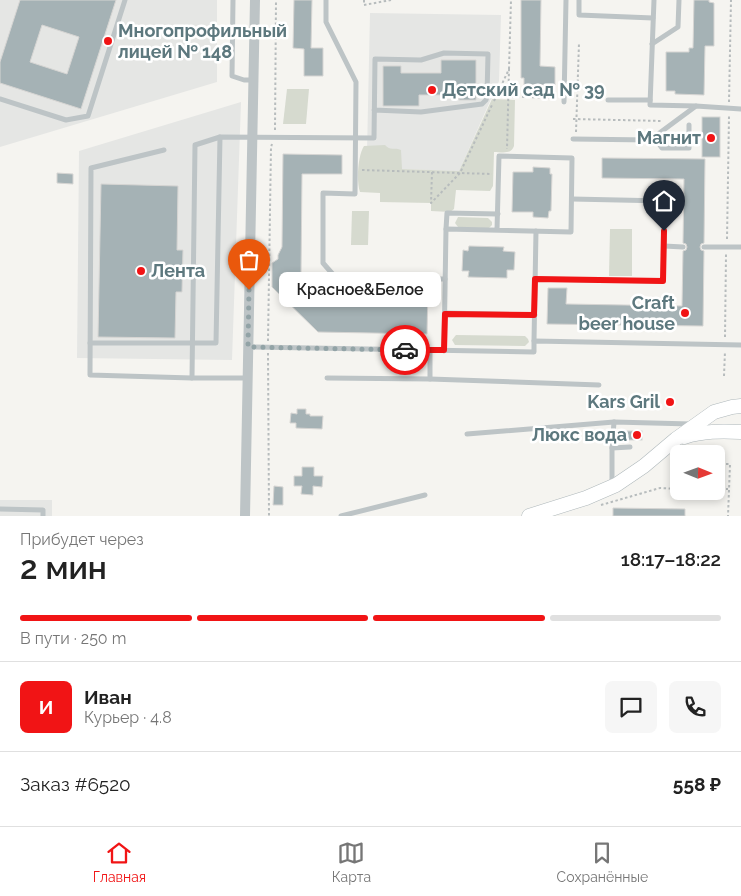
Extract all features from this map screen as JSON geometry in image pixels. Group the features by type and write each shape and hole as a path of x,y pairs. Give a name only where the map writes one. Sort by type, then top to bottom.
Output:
{"main road":[{"path":"529,516 552,513 612,487 644,466 676,439 714,412 732,406 741,406"},
{"path":"676,439 695,433 713,431 741,432"}],"street":[{"path":"245,516 255,0"}],"lane":[{"path":"0,99 66,120 88,116 125,0"},
{"path":"233,0 232,76 244,80 253,80"},
{"path":"326,0 326,22 356,82 354,194 324,193 323,263 337,279 445,280"},
{"path":"564,100 566,0"},
{"path":"579,0 579,15 653,18"},
{"path":"654,0 650,105 741,109"},
{"path":"652,44 678,27 679,0"},
{"path":"192,378 195,145 220,137 374,138 374,110 375,59 421,60 444,53 488,54 487,95 486,100 482,104 421,112 374,110"},
{"path":"608,100 650,100"},
{"path":"574,139 650,140 696,106"},
{"path":"654,137 662,148 688,148 689,126"},
{"path":"90,343 192,342 216,344 220,137"},
{"path":"164,150 90,168 90,375 248,378"},
{"path":"446,230 571,232 572,158 499,156 497,230"},
{"path":"535,279 663,281 665,200 572,199"},
{"path":"444,350 447,213 498,214"},
{"path":"248,347 534,352 536,231"},
{"path":"664,246 683,246"},
{"path":"704,247 741,247"},
{"path":"445,314 534,315"},
{"path":"534,341 741,345"},
{"path":"430,350 430,379"},
{"path":"327,378 430,379 599,385"},
{"path":"467,434 614,422 696,425"},
{"path":"612,487 614,422"},
{"path":"612,448 630,447"},
{"path":"341,516 425,495"},
{"path":"0,510 43,510 43,516"}],"path":[{"path":"269,516 268,347 271,147 275,138 276,0"},
{"path":"364,0 364,5 391,0"},
{"path":"507,157 511,0"},
{"path":"724,376 731,0"},
{"path":"574,139 577,119 579,43"},
{"path":"432,172 431,203 460,173 509,69"},
{"path":"496,96 564,100 577,98"},
{"path":"573,119 675,122"},
{"path":"354,170 498,174"},
{"path":"725,464 730,464 728,516"},
{"path":"602,505 660,488 670,488"}],"shaded area":[{"name":"Многопрофильный лицей № 148","path":"0,0 217,0 217,82 0,147"},
{"name":"Детский сад № 39","path":"370,13 501,15 499,81 459,171 402,169 367,152"},
{"path":"287,89 309,89 306,124 283,124"},
{"path":"492,99 515,100 514,146 508,152 494,152 493,186 490,191 456,190 454,209 450,212 431,211 431,203 380,202 380,193 360,192 358,168 364,146 385,145 389,148 401,150 402,169 459,171"},
{"path":"241,102 232,360 77,358 79,151"},
{"path":"352,211 369,211 368,245 351,245"},
{"path":"458,217 488,218 492,225 488,229 458,227 455,223"},
{"path":"610,229 632,229 632,276 609,276"},
{"path":"456,335 525,336 529,342 525,346 455,345 452,340"},
{"path":"0,500 52,500 52,516 0,516"}],"building":[{"path":"20,0 116,0 81,109 0,83 0,62","holes":["42,25 79,37 67,74 30,62"]},
{"path":"294,0 312,0 311,48 323,48 323,76 304,76 304,49 293,48"},
{"path":"521,0 541,0 540,66 555,67 555,85 524,85 524,78 521,78"},
{"path":"694,0 709,0 709,2 714,3 714,46 705,46 704,95 675,94 675,91 666,91 666,52 689,52 689,48 693,48"},
{"path":"441,60 476,60 476,100 459,100 459,95 419,95 419,106 383,106 383,66 401,66 401,73 441,73"},
{"path":"702,117 720,117 720,157 702,157"},
{"path":"283,154 342,155 342,174 302,174 301,275 329,302 408,304 409,286 428,287 427,334 318,332 272,287 272,263 278,259 282,247"},
{"path":"602,158 705,159 704,243 700,247 704,251 703,326 547,324 548,288 567,288 566,304 682,306 683,251 687,247 683,243 684,179 602,178"},
{"path":"533,167 550,168 550,174 552,174 551,211 549,211 548,218 533,217 533,212 512,212 513,172 533,172"},
{"path":"57,173 73,174 73,184 57,183"},
{"name":"Лента","path":"101,184 178,186 177,250 183,250 182,292 176,292 175,338 98,337"},
{"path":"469,246 504,247 503,251 515,252 514,270 507,270 507,278 468,277 469,271 462,271 463,250 468,251"},
{"path":"297,409 306,409 306,414 310,414 310,416 323,416 322,429 296,428 296,423 290,423 291,413 297,414"},
{"path":"622,431 642,431 642,440 622,440"},
{"path":"302,467 314,467 314,476 323,476 322,487 313,486 313,495 301,494 302,486 294,486 294,476 302,476"},
{"path":"274,486 283,487 283,505 273,505"},
{"path":"613,508 685,509 685,516 613,516"}],"way so far":[{"path":"249,290 248,347 405,350"}],"place":[{"name":"Многопрофильный лицей № 148","path":"108,41"},
{"name":"Детский сад № 39","path":"432,90"},
{"name":"Магнит","path":"711,138"},
{"name":"Лента","path":"141,271"},
{"name":"Красное&Белое","path":"249,290"},
{"name":"Craft beer house","path":"685,313"},
{"name":"Kars Gril","path":"670,402"},
{"name":"Люкс вода","path":"637,435"}],"route":[{"path":"405,350 444,350 445,314 534,315 535,279 663,281 664,231"}]}
